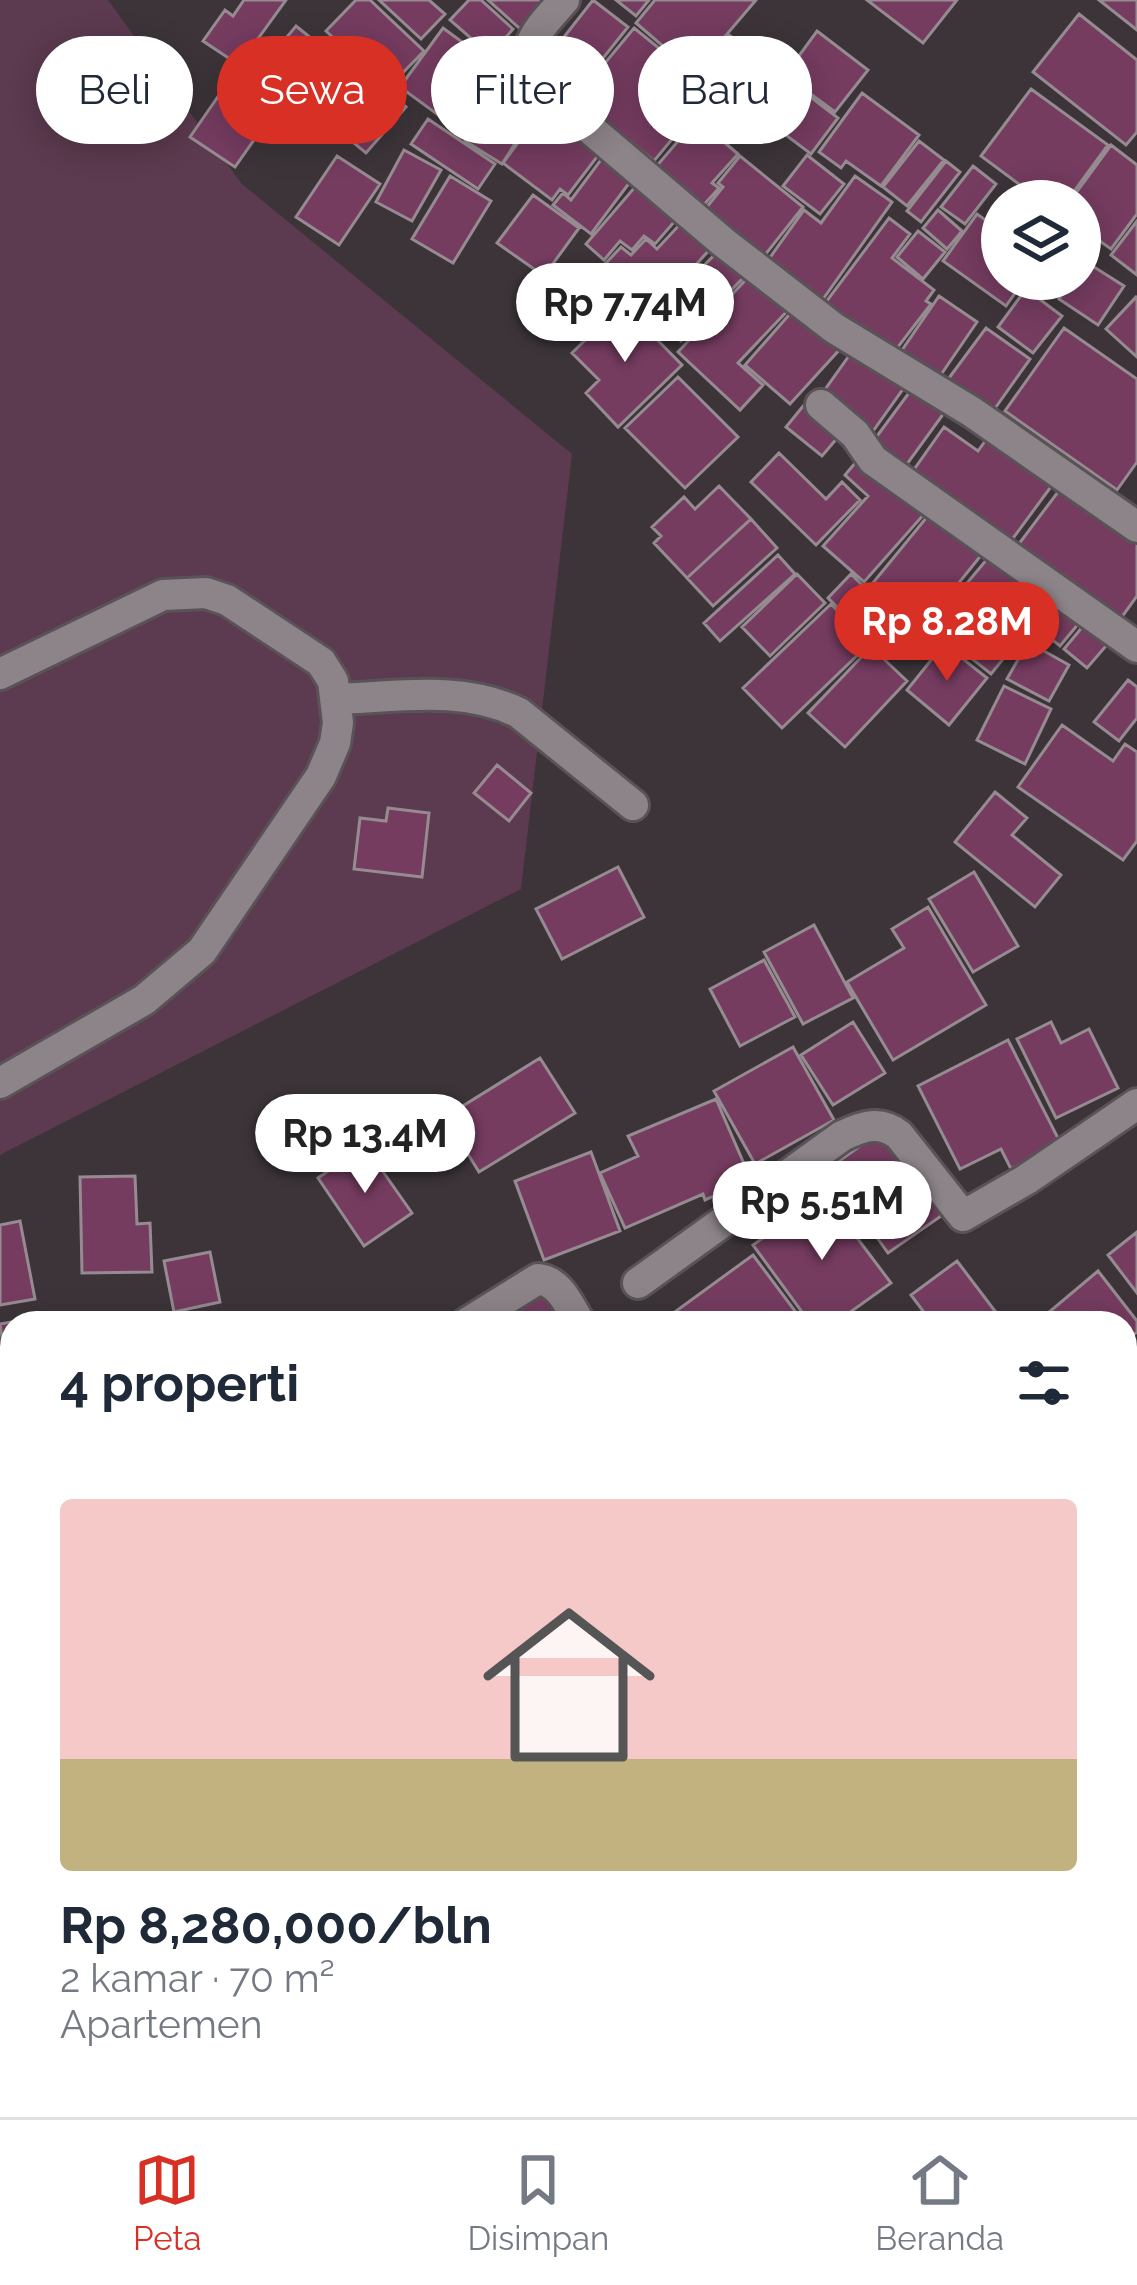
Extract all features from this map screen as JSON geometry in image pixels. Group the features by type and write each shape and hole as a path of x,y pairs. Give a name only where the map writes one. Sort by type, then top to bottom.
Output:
{"street":[{"path":"564,0 534,34 529,50 533,74 547,92 723,242 834,328 972,412 1137,527"},
{"path":"821,405 855,434 874,460 1137,646"},
{"path":"0,674 164,595 206,593 227,600 321,662 333,680 337,699 335,742 321,776 202,951 144,1000 0,1083"},
{"path":"337,699 458,695 500,704 519,713 633,805"},
{"path":"638,1283 860,1127 889,1127 899,1135 963,1216 1028,1179 1137,1104"},
{"path":"486,1311 538,1279 550,1281 572,1311"}],"shaded area":[{"path":"0,0 108,0 134,36 36,36 36,144 193,144 193,117 242,184 572,454 521,889 0,1155"}],"building":[{"path":"244,0 286,0 260,36 217,36 217,50 203,41 225,10 233,16"},
{"path":"356,0 370,0 424,51 407,68 407,36 331,36 326,31"},
{"path":"379,0 429,0 445,14 421,39"},
{"path":"469,0 481,0 513,29 507,36 468,36 450,20"},
{"path":"488,0 559,0 527,35"},
{"path":"593,0 628,27 614,44 614,36 565,36"},
{"path":"616,0 649,0 636,16"},
{"path":"655,0 756,0 725,36 651,36 636,23"},
{"path":"867,0 957,0 923,43"},
{"path":"1099,0 1137,0 1137,30"},
{"path":"1079,14 1137,60 1137,132 1126,145 1033,72"},
{"path":"296,26 308,36 288,36"},
{"path":"634,28 644,36 638,36 638,144 668,144 654,161 614,129 614,52"},
{"path":"817,31 868,70 835,112 812,95 812,38"},
{"path":"431,44 431,110 407,92 407,77"},
{"path":"1031,89 1108,145 1082,180 1014,180 981,156"},
{"path":"862,93 919,135 881,186 846,161 841,168 819,152"},
{"path":"217,98 217,144 251,144 235,167 193,139"},
{"path":"812,98 838,118 811,154 798,144 812,144"},
{"path":"428,119 431,144 465,144 495,164 478,189 411,144"},
{"path":"919,141 944,160 907,206 883,187"},
{"path":"470,144 515,144 502,164"},
{"path":"517,144 596,144 603,149 568,195 560,189 552,200 503,163"},
{"path":"676,144 726,144 738,154 712,183 719,188 700,209 654,169"},
{"path":"1111,145 1137,165 1137,214 1111,249 1101,242 1101,180 1085,180"},
{"path":"404,150 441,170 412,221 376,202"},
{"path":"606,153 636,174 591,234 553,205 563,193 571,200"},
{"path":"807,155 844,184 820,214 783,186"},
{"path":"337,156 380,184 339,245 296,217"},
{"path":"740,156 803,207 761,260 702,213"},
{"path":"946,161 960,172 921,222 907,211"},
{"path":"973,166 991,180 981,180 981,203 965,224 941,207"},
{"path":"450,176 491,201 453,263 412,239"},
{"path":"855,176 892,202 821,302 766,263 804,210 821,223"},
{"path":"641,180 681,214 655,244 644,236 632,250 620,241 604,260 586,244"},
{"path":"533,195 579,228 544,276 497,243"},
{"path":"938,210 962,231 947,249 923,228"},
{"path":"977,214 981,217 981,288 943,261"},
{"path":"889,218 910,234 892,258 934,290 926,301 931,304 891,356 823,306"},
{"path":"683,221 712,247 644,322 594,276 621,247 631,255 646,239 657,249"},
{"path":"1137,221 1137,275 1111,255"},
{"path":"918,231 945,252 923,279 897,257"},
{"path":"720,249 746,275 681,341 655,316"},
{"path":"754,271 792,306 738,363 763,385 740,410 678,352"},
{"path":"1101,271 1124,286 1098,325 1060,300 1101,300"},
{"path":"939,296 977,322 938,379 900,353"},
{"path":"1137,298 1137,357 1106,329"},
{"path":"1018,300 1041,300 1062,316 1033,353 998,327"},
{"path":"622,304 682,365 618,427 586,393 599,380 572,353"},
{"path":"795,308 841,348 790,404 745,365"},
{"path":"986,328 1030,359 991,414 946,382"},
{"path":"1064,328 1137,379 1137,462 1117,490 1005,411"},
{"path":"851,353 903,389 871,434 819,398"},
{"path":"678,377 738,437 685,488 625,428"},
{"path":"911,390 944,413 902,471 869,447"},
{"path":"808,400 845,429 822,456 786,427"},
{"path":"944,427 978,451 988,437 1053,484 1011,541 913,471"},
{"path":"779,453 826,499 842,482 860,500 816,545 751,482"},
{"path":"861,456 926,512 864,582 823,546 868,496 845,475"},
{"path":"1067,480 1137,534 1137,596 1119,621 1018,545"},
{"path":"719,486 751,519 687,578 654,543 661,536 652,527 684,497 695,509"},
{"path":"931,512 983,553 924,626 872,584"},
{"path":"751,519 777,548 713,606 687,578"},
{"path":"993,552 1051,600 991,674 931,626"},
{"path":"778,555 795,574 720,641 704,623"},
{"path":"797,574 825,603 770,656 742,627"},
{"path":"851,574 880,603 871,612 884,624 869,639 828,598"},
{"path":"1064,598 1085,616 1060,646 1039,629"},
{"path":"831,604 869,644 782,728 743,688"},
{"path":"1089,619 1112,639 1087,668 1064,649"},
{"path":"1028,642 1069,665 1049,701 1007,679"},
{"path":"944,644 987,678 949,725 907,690"},
{"path":"871,647 907,681 845,747 808,713"},
{"path":"1128,680 1137,687 1137,718 1119,741 1094,722"},
{"path":"1004,686 1051,709 1025,764 977,740"},
{"path":"1062,725 1113,761 1125,744 1137,752 1137,841 1123,860 1018,787"},
{"path":"497,765 531,793 509,821 474,793"},
{"path":"995,792 1027,818 1012,835 1061,875 1035,907 955,842"},
{"path":"388,808 429,813 422,877 354,869 360,818 386,821"},
{"path":"618,867 644,917 562,959 536,909"},
{"path":"974,872 1018,946 973,972 929,899"},
{"path":"928,907 986,1005 893,1060 847,982 904,948 892,929"},
{"path":"814,925 853,998 803,1024 764,952"},
{"path":"764,960 795,1017 740,1046 710,989"},
{"path":"853,1022 885,1073 833,1105 801,1055"},
{"path":"1051,1022 1061,1043 1089,1029 1118,1088 1056,1118 1017,1039"},
{"path":"1008,1040 1061,1144 1011,1169 1001,1149 960,1169 918,1086"},
{"path":"793,1047 834,1120 755,1164 714,1091"},
{"path":"540,1058 575,1113 479,1172 445,1117"},
{"path":"716,1099 751,1180 705,1200 703,1194 625,1228 600,1173 638,1156 628,1136"},
{"path":"880,1132 914,1180 863,1216 829,1168"},
{"path":"365,1146 412,1213 364,1246 318,1178"},
{"path":"591,1152 620,1231 544,1260 515,1181"},
{"path":"135,1176 137,1224 150,1223 152,1272 82,1273 80,1177"},
{"path":"919,1180 944,1214 888,1253 863,1218"},
{"path":"824,1194 891,1283 852,1311 801,1311 753,1245"},
{"path":"20,1221 35,1299 0,1305 0,1225"},
{"path":"1137,1232 1137,1293 1108,1255"},
{"path":"210,1252 220,1302 174,1311 164,1261"},
{"path":"753,1255 795,1311 676,1311"},
{"path":"957,1261 995,1311 923,1311 911,1295"},
{"path":"1098,1271 1129,1311 1050,1311"},
{"path":"543,1293 555,1311 514,1311"}]}
